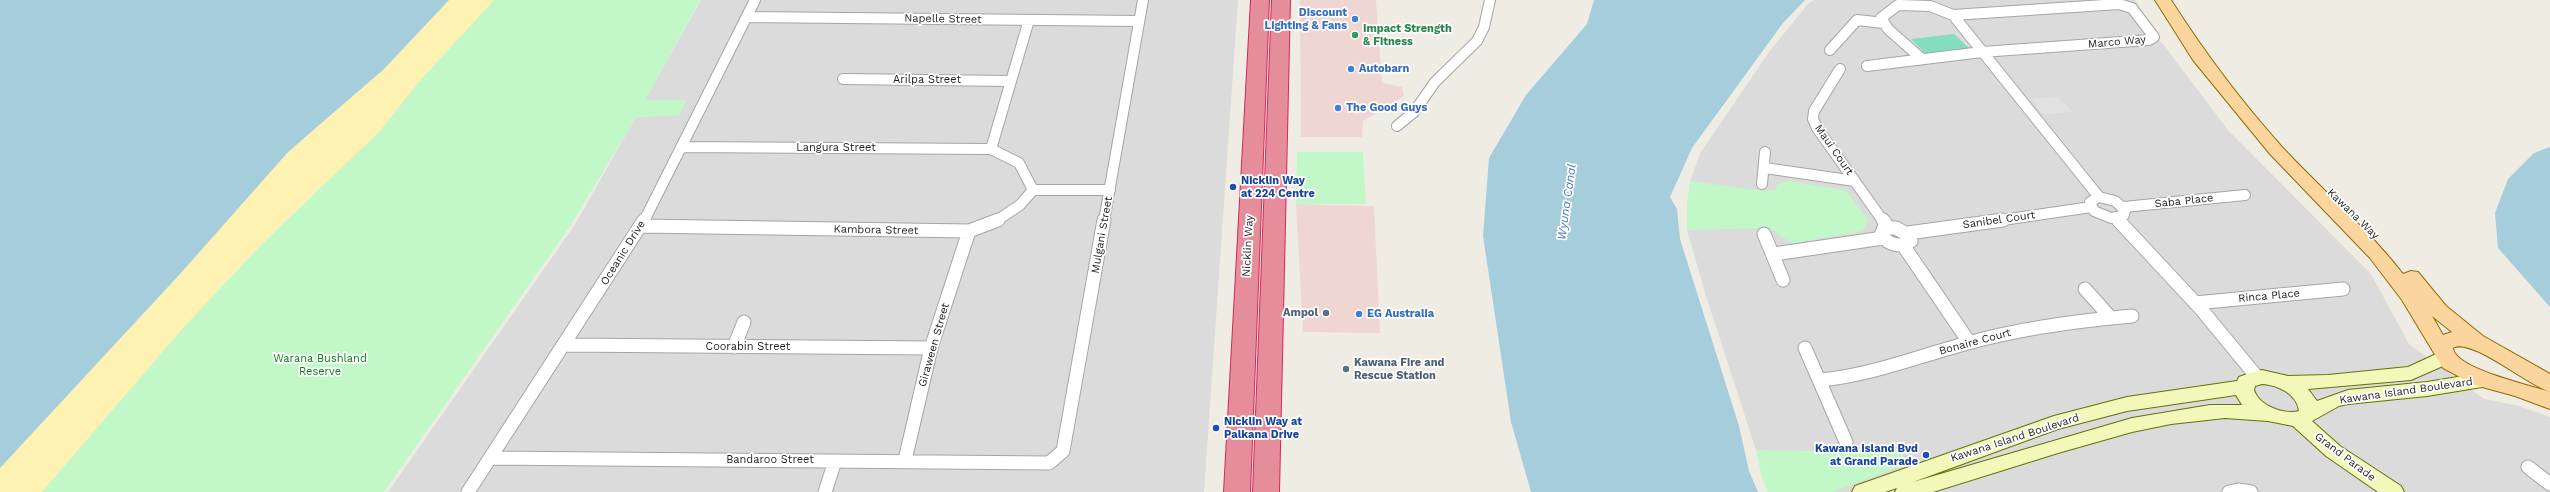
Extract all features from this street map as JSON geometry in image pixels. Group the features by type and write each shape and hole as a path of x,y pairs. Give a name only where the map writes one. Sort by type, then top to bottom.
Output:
{"highway":[{"name":"Nicklin Way","path":"1237,492 1260,0"},
{"path":"1266,492 1280,0"}],"main road":[{"name":"Kawana Way","path":"2163,0 2199,58 2276,150 2378,254 2410,296 2443,353 2459,369 2488,381 2550,401"},
{"name":"Kawana Way","path":"2226,90 2382,243 2439,311 2476,342"},
{"path":"2443,353 2443,344 2455,339 2476,342 2498,352 2512,363 2550,384"},
{"name":"Kawana Island Boulevard","path":"1862,492 2054,423 2127,404 2250,382 2328,382 2411,373 2443,353"},
{"path":"2488,381 2510,380 2514,376 2515,371 2512,363"},
{"name":"Kawana Island Boulevard","path":"1904,492 2072,439 2138,422 2211,412 2303,416 2337,399 2488,381"},
{"path":"2250,382 2245,394 2250,401 2268,414"},
{"path":"2285,383 2307,400 2303,416"},
{"name":"Grand Parade","path":"2303,416 2333,451 2394,492"}],"street":[{"name":"Oceanic Drive","path":"468,492 641,226 755,0"},
{"name":"Mulgani Street","path":"1049,463 1063,450 1110,190 1142,0"},
{"path":"1397,126 1414,112 1432,86 1477,41 1484,27 1490,0"},
{"name":"Marco Way","path":"1884,23 1881,18 1898,5 1930,6 1953,15 2119,4 2132,8 2154,37 2149,40 1982,52"},
{"path":"1953,15 2099,197"},
{"name":"Napelle Street","path":"747,17 1139,21"},
{"path":"1029,20 991,149 1012,157 1026,169 1033,190 1110,190"},
{"path":"1830,50 1857,20 1884,23 1922,60"},
{"path":"1867,66 1982,52"},
{"name":"Maui Court","path":"1840,69 1814,111 1813,119 1855,181 1885,233"},
{"name":"Arilpa Street","path":"843,79 1011,81"},
{"name":"Langura Street","path":"681,147 991,149"},
{"path":"1762,184 1765,168 1765,152"},
{"path":"1765,168 1829,179 1855,181"},
{"name":"Kambora Street","path":"641,226 968,231 996,222 1025,203 1033,190"},
{"name":"Saba Place","path":"2124,207 2245,194"},
{"path":"2117,218 2124,215 2124,207 2115,201 2099,197 2092,199 2091,207 2099,214 2117,218 2195,303 2250,382"},
{"name":"Sanibel Court","path":"1908,233 2091,207"},
{"path":"1774,254 1885,233 1896,228 1908,233 1911,241 1903,245 1894,245 1885,233"},
{"name":"Giraween Street","path":"904,460 931,348 968,231"},
{"path":"1764,234 1774,254 1783,280"},
{"path":"1903,245 1969,342"},
{"path":"2085,289 2110,317"},
{"name":"Rinca Place","path":"2195,303 2344,289"},
{"name":"Bonaire Court","path":"1821,380 1844,379 1969,342 2014,331 2110,317 2132,316"},
{"path":"734,347 744,322"},
{"name":"Coorabin Street","path":"565,345 931,348"},
{"path":"1805,348 1821,380 1846,442"},
{"name":"Bandaroo Street","path":"491,458 836,461 904,460 1049,463"},
{"path":"825,492 836,461"},
{"path":"2528,467 2550,484"},
{"path":"2229,492 2238,490 2251,492"}],"shaded area":[{"path":"701,0 1238,0 1204,492 388,492 574,226 636,117 679,115 686,100 645,100"},
{"path":"1300,0 1376,0 1382,83 1402,87 1404,96 1363,121 1362,137 1301,137"},
{"path":"1814,0 2135,0 2138,5 2125,8 2163,44 2228,130 2371,274 2409,344 2484,399 2519,406 2550,417 2550,492 1795,492 1756,450 1706,296 1687,230 1690,181 1701,152 1769,52 1808,4"},
{"path":"2058,97 2073,112 2043,114 2030,99"},
{"path":"1296,204 1374,206 1380,333 1303,332"}],"sand":[{"path":"449,0 494,0 417,84 380,131 263,243 183,328 42,492 0,492 0,468 180,274 288,152 384,69"}],"green space":[{"name":"Warana Bushland Reserve","path":"494,0 700,0 645,100 686,100 679,115 636,117 571,225 384,492 42,492 183,328 263,243 380,131 417,84"},
{"path":"1954,34 1970,49 1926,54 1911,39"},
{"path":"1297,152 1363,152 1366,204 1296,204"},
{"path":"1690,181 1764,191 1775,190 1778,183 1789,181 1843,190 1849,194 1868,220 1863,231 1794,243 1770,228 1687,230 1687,202"},
{"path":"1892,444 1910,463 1832,492 1768,492 1762,479 1756,450 1868,452"}],"water":[{"path":"0,0 449,0 384,69 288,152 180,274 0,468"},
{"name":"Wyuna Canal","path":"1594,0 1805,0 1783,23 1692,148 1670,197 1677,209 1680,239 1739,426 1749,471 1758,492 1531,492 1511,422 1483,236 1489,158 1526,95 1587,24"},
{"path":"2550,147 2550,307 2498,248 2495,213 2508,179 2534,153"}],"place":[{"name":"Discount Lighting & Fans","path":"1355,19"},
{"name":"Impact Strength & Fitness","path":"1355,35"},
{"name":"Autobarn","path":"1351,69"},
{"name":"The Good Guys","path":"1338,108"},
{"name":"Nicklin Way at 224 Centre","path":"1233,187"},
{"name":"Ampol","path":"1326,313"},
{"name":"EG Australia","path":"1359,314"},
{"name":"Kawana Fire and Rescue Station","path":"1346,369"},
{"name":"Nicklin Way at Palkana Drive","path":"1216,428"},
{"name":"Kawana Island Bvd at Grand Parade","path":"1926,455"}]}
